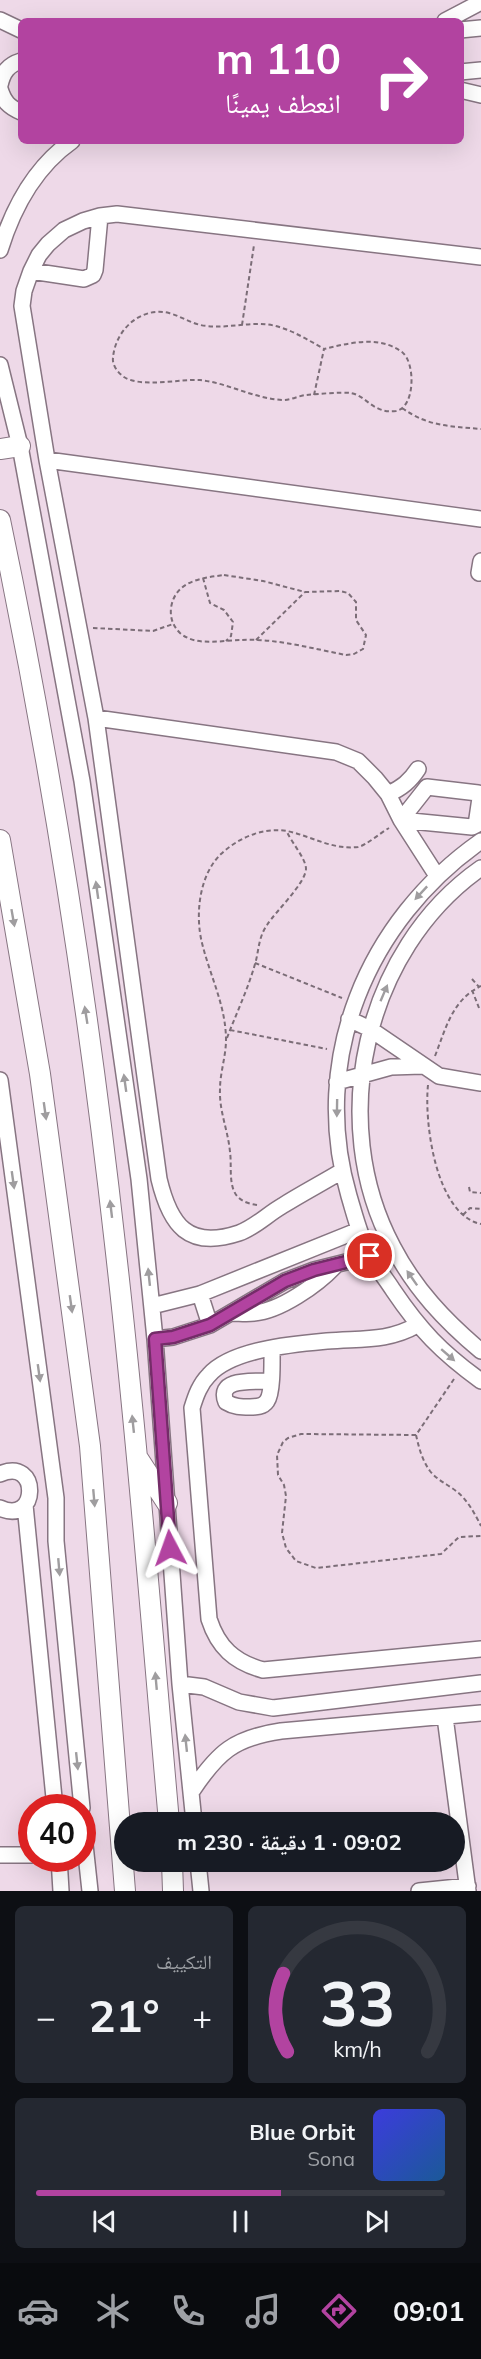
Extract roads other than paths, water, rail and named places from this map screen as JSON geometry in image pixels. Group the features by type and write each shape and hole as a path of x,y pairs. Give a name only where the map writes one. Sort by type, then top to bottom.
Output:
{"main road":[{"path":"0,449 20,446"},
{"path":"0,520 24,633 52,790 87,1022 116,1245 168,1812"},
{"path":"0,840 40,1074 90,1446 125,1891"},
{"path":"136,1455 167,1503"},
{"path":"173,1872 174,1891"}],"street":[{"path":"451,18 481,3"},
{"path":"0,20 18,29"},
{"path":"464,30 481,28"},
{"path":"18,62 9,66 2,76 0,87 3,99 11,108 18,111"},
{"path":"464,72 481,70"},
{"path":"464,91 481,95"},
{"path":"0,250 13,215 26,191 42,169 68,144"},
{"path":"342,1171 240,1232 210,1238 184,1232 172,1218 165,1204 159,1179 96,718 23,319 24,291 39,255 64,230 83,220 117,214 481,257"},
{"path":"32,271 84,279 93,275 100,216"},
{"path":"0,365 20,446 82,781 139,1179 155,1339 180,1684 193,1812"},
{"path":"47,460 481,519"},
{"path":"96,718 336,752 358,761 388,794 401,820 437,876"},
{"path":"388,794 410,781 418,769"},
{"path":"427,787 476,792 480,796 477,824 474,827 401,820 427,787"},
{"path":"481,841 437,876 411,904 388,935 369,968 355,1003 342,1052 338,1082 337,1122 342,1171 359,1230 370,1256 417,1325 462,1367 481,1380"},
{"path":"481,868 445,899 420,927 400,959 387,984 370,1029 360,1076 362,1147 368,1181 378,1214 392,1246 430,1303 454,1329 481,1351"},
{"path":"350,1019 370,1029 439,1076 481,1083"},
{"path":"338,1082 391,1067 426,1069"},
{"path":"0,1080 56,1498 56,1541 81,1794"},
{"path":"152,1306 200,1294 359,1230"},
{"path":"155,1339 173,1337 210,1325 231,1313 257,1313 303,1293 322,1280 335,1266 370,1256"},
{"path":"200,1294 210,1325"},
{"path":"417,1325 403,1334 386,1338 329,1341 272,1348 241,1355 210,1373 197,1392 192,1408 209,1619 222,1647 234,1658 263,1670 481,1649"},
{"path":"270,1381 272,1348"},
{"path":"0,1473 15,1471 27,1478 31,1490 25,1505 54,1794"},
{"path":"0,1508 13,1511 25,1505"},
{"path":"180,1684 204,1687 238,1702 273,1708 481,1683"},
{"path":"189,1770 232,1737 253,1727 481,1703"},
{"path":"192,1791 221,1755 235,1744 254,1736 281,1731 481,1713"},
{"path":"418,1891 468,1888 445,1717"},
{"path":"0,1855 18,1855"},
{"path":"60,1872 61,1891"},
{"path":"88,1872 90,1891"},
{"path":"199,1872 201,1891"}]}
